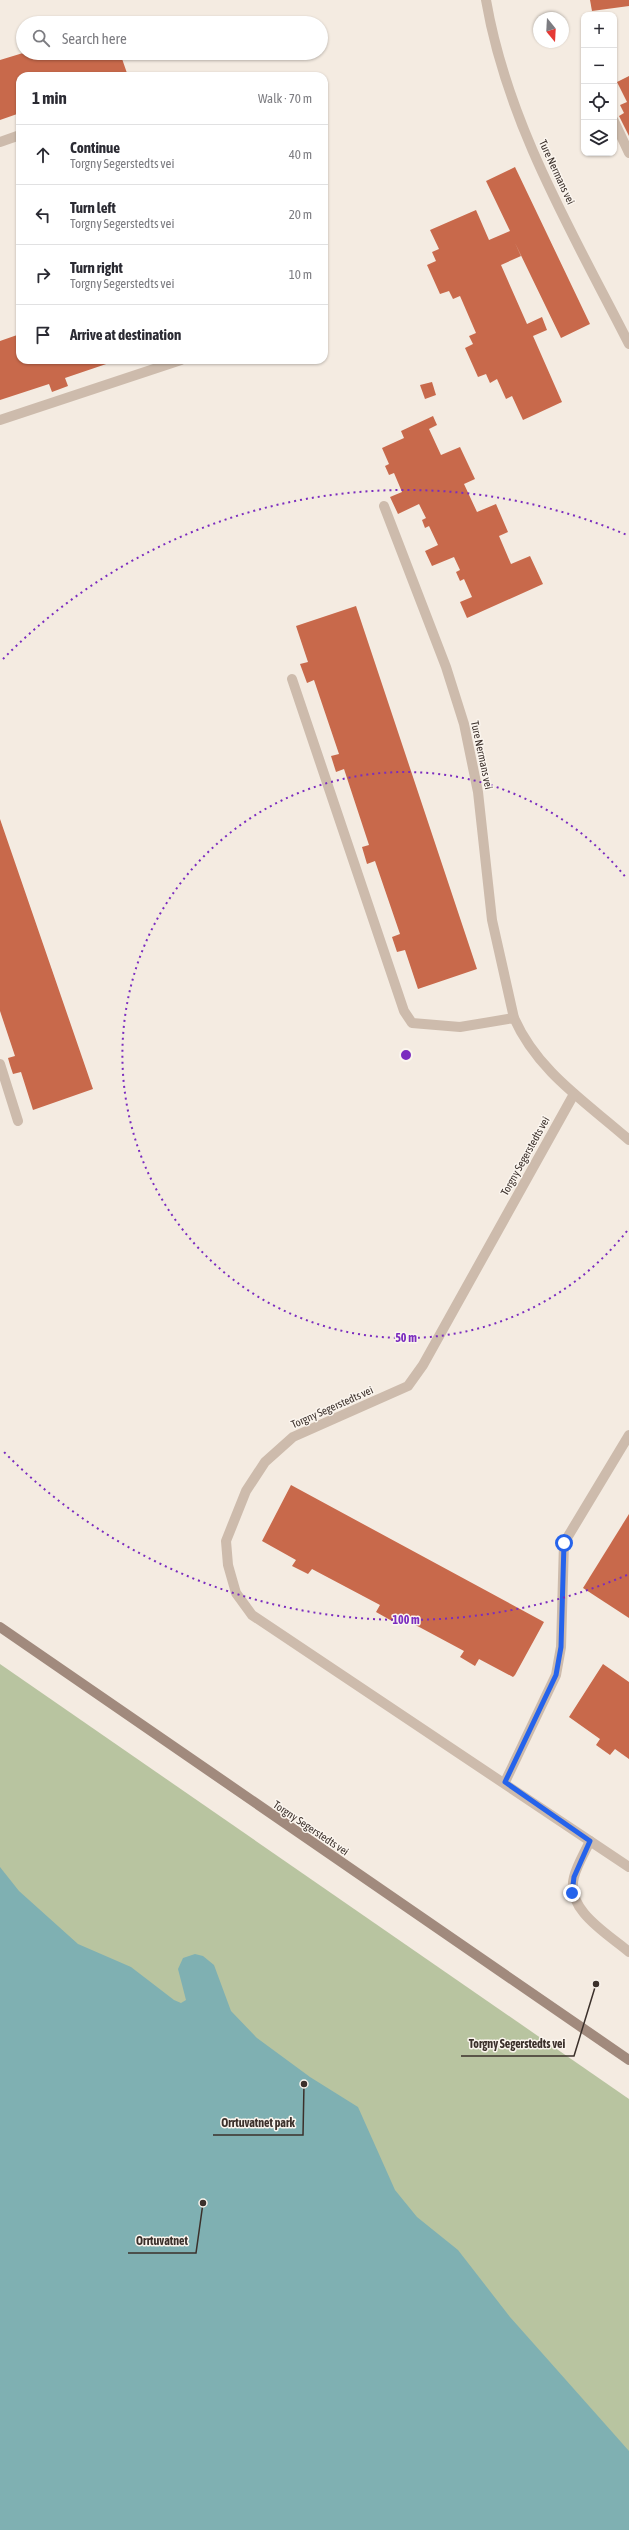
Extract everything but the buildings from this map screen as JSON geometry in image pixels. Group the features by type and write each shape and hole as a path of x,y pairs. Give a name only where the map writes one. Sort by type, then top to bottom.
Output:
{"main road":[{"name":"Torgny Segerstedts vei","path":"0,1627 629,2060"}],"street":[{"name":"Ture Nermans vei","path":"486,0 490,24 505,76 531,147 629,344"},
{"path":"617,127 629,153"},
{"path":"0,142 16,136"},
{"path":"0,420 169,364"},
{"name":"Ture Nermans vei","path":"384,506 446,667 464,724 478,792 492,920 514,1018 521,1034 544,1067 574,1094"},
{"path":"292,679 404,1011 412,1023 460,1026 514,1018"},
{"path":"0,1064 18,1121"},
{"path":"574,1094 629,1140"},
{"name":"Torgny Segerstedts vei","path":"574,1094 423,1365 408,1386 293,1437 265,1462 250,1485 226,1541 228,1565 236,1593 252,1615 505,1782 629,1867"},
{"path":"505,1782 556,1675 561,1647 564,1543 629,1435"},
{"path":"590,1841 574,1877 572,1893 583,1914 629,1952"}],"green space":[{"path":"0,1664 629,2099 629,2530 0,2530"}],"water":[{"path":"0,1867 19,1891 78,1944 131,1967 174,2000 181,2003 186,2000 178,1969 183,1958 195,1954 203,1956 214,1965 231,2011 257,2038 310,2077 358,2107 395,2190 417,2217 458,2250 510,2317 629,2451 629,2530 0,2530"}],"place":[{"name":"Torgny Segerstedts vei","path":"596,1984"},
{"name":"Orrtuvatnet park","path":"304,2084"},
{"name":"Orrtuvatnet","path":"203,2203"}],"route":[{"path":"564,1543 561,1647 556,1675 505,1782 590,1841 574,1877 572,1893"}]}
